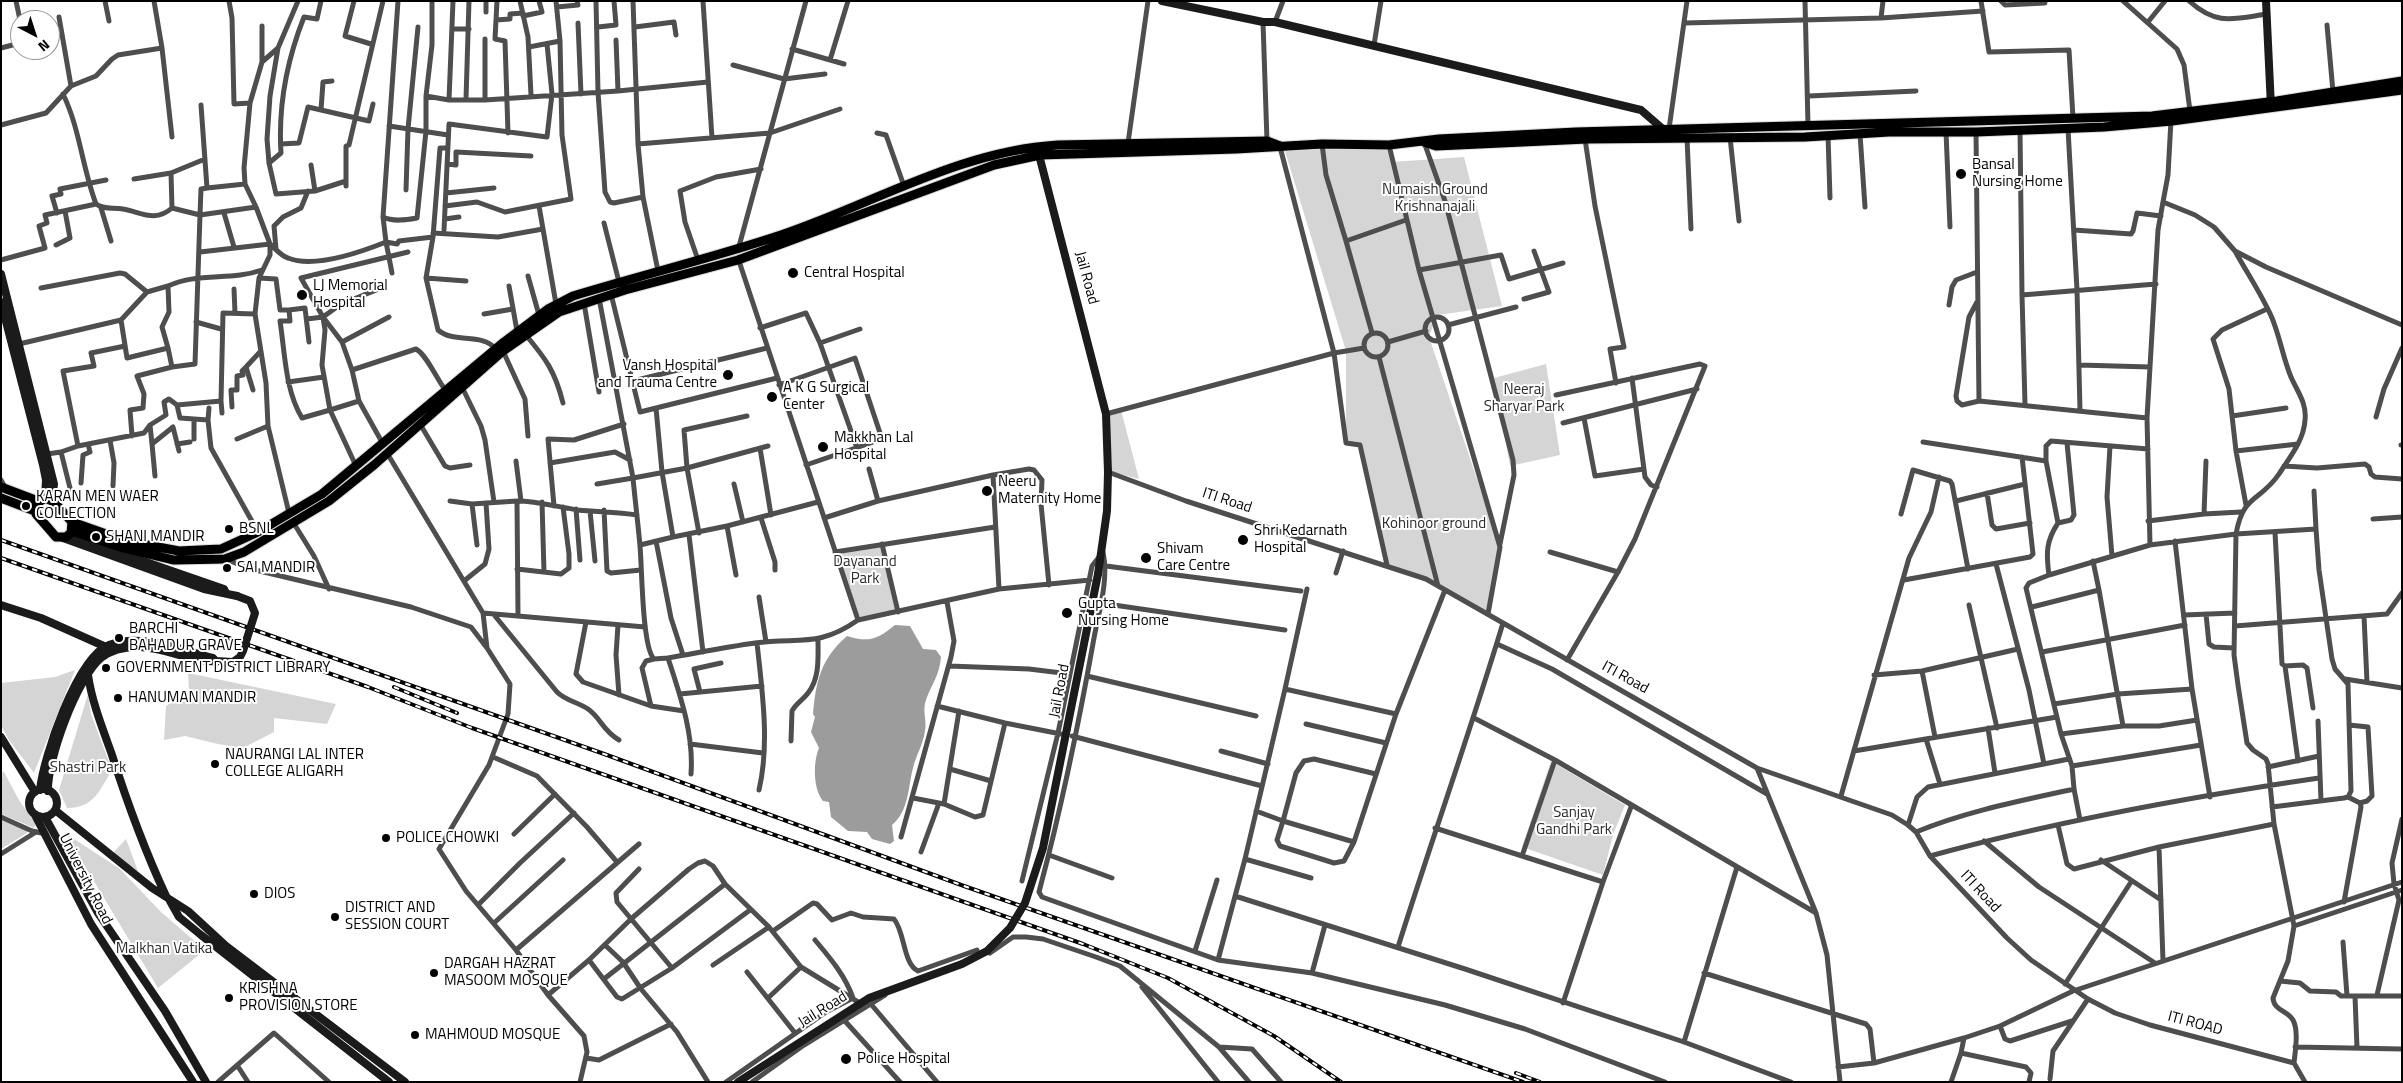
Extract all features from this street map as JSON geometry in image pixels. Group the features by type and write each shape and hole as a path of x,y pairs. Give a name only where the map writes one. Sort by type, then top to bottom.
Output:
{"main road":[{"path":"2266,1 2271,105"},
{"path":"1166,2 1263,22 1274,22 1641,110 1666,130"},
{"path":"521,333 559,312 584,303 738,260 994,165 1038,151 1322,144 1389,145 1424,142 1439,138 1808,125 2171,117 2190,111 2271,105 2333,92 2402,81"},
{"path":"1424,142 1436,146 1585,139 2068,129 2402,90"},
{"path":"1,274 55,489 45,500 36,504 35,511 38,518 56,537 69,532 179,551 222,549 258,532 322,494 446,391 521,333 540,315 556,304 573,296 782,235 965,162 1038,151 1128,143 1268,141 1280,146"},
{"name":"Jail Road","path":"738,1082 869,998 962,964 987,952 1010,928 1028,895 1043,848 1098,574 1108,472 1106,414 1038,151"},
{"path":"1,302 43,465 46,480 45,500"},
{"path":"69,532 174,560 225,559 244,552 330,501 462,387 500,350"},
{"path":"4,488 45,500 69,532 224,589 226,593 250,601 255,613 243,651 233,662 216,661 150,648 125,648 109,653 101,658 88,675 59,737 41,791 29,801 30,809 35,815 45,817 55,810"},
{"path":"1,498 35,511"},
{"path":"1,605 41,618 106,647"},
{"path":"41,791 42,774 63,712 84,670 100,650 106,647 138,641 213,658 216,661"},
{"path":"88,675 93,700 144,850 168,900 179,917 389,1082"},
{"path":"1,737 41,791 56,798 55,810"},
{"path":"55,810 168,900 188,912 226,946 406,1082"},
{"name":"University Road","path":"35,815 46,834 65,877 91,924 193,1082"},
{"name":"University Road","path":"45,817 98,913 165,1011 206,1082"}],"street":[{"path":"105,1 109,21"},
{"path":"154,1 162,48 172,137"},
{"path":"229,1 232,18 234,104 250,102"},
{"path":"298,1 278,48 267,138 269,163 276,194 314,191 346,184 346,146 349,145 371,44 383,1"},
{"path":"269,163 281,153 280,122 283,88 296,38 304,17 317,19 321,1"},
{"path":"354,1 345,36 371,44"},
{"path":"392,273 383,217 398,1"},
{"path":"383,217 388,220 417,218 426,131 426,96 432,45 432,1"},
{"path":"449,100 453,1"},
{"path":"466,99 469,1"},
{"path":"486,1 486,12"},
{"path":"496,1 495,39 505,41 508,133"},
{"path":"520,1 529,47 531,95"},
{"path":"496,20 510,19 510,14 523,15 542,12 539,1"},
{"path":"445,206 477,202 505,212 571,199 562,135 560,41 556,4 578,5 577,1"},
{"path":"596,1 598,92 604,192 610,202 614,203 642,197"},
{"path":"598,27 616,25 614,1"},
{"path":"633,1 638,144 642,197 658,271"},
{"path":"703,1 712,138"},
{"path":"806,1 738,248 738,260 858,620"},
{"path":"830,60 848,1"},
{"path":"1128,143 1148,1"},
{"path":"1274,22 1283,1"},
{"path":"1374,45 1382,1"},
{"path":"1666,130 1685,23 1687,1"},
{"path":"1805,1 1809,96 1808,125"},
{"path":"1882,18 1883,1"},
{"path":"1981,1 1989,52 2070,50 2073,118"},
{"path":"2001,1 2005,5 2045,3"},
{"path":"2124,1 2177,49 2184,65 2190,111"},
{"path":"2148,22 2165,1"},
{"path":"2189,1 2200,11 2222,20 2267,14"},
{"path":"1685,23 1882,18 1983,11"},
{"path":"635,27 674,22 676,35"},
{"path":"1263,22 1268,141"},
{"path":"578,23 581,94"},
{"path":"60,24 71,86"},
{"path":"2327,25 2333,92"},
{"path":"262,26 262,62 250,102 244,168 246,184 270,244 270,255 259,278 255,314 259,353 266,383 268,426 288,513"},
{"path":"406,190 408,129 418,27"},
{"path":"452,29 469,29"},
{"path":"484,100 486,39"},
{"path":"616,40 618,91"},
{"path":"529,47 547,44 546,42 560,41"},
{"path":"444,230 449,124 547,137 552,94 547,44"},
{"path":"1,125 46,113 71,86 96,76 118,55 162,48"},
{"path":"262,62 278,48"},
{"path":"792,49 844,64"},
{"path":"733,65 784,79 825,74"},
{"path":"322,110 323,82 332,81"},
{"path":"426,96 449,100 484,100 560,93 581,94 708,82"},
{"path":"1809,96 1916,92"},
{"path":"63,94 77,125 88,184 111,241"},
{"path":"280,144 298,143 308,107 369,121 372,104"},
{"path":"201,105 207,188"},
{"path":"638,144 770,133 840,109"},
{"path":"2150,545 2147,418 2161,216 2168,175 2171,117"},
{"path":"389,126 448,135"},
{"path":"2020,129 2025,404"},
{"path":"2068,129 2077,290 2080,410"},
{"path":"1946,132 1950,227"},
{"path":"1976,132 1980,401"},
{"path":"877,133 886,135 904,186"},
{"path":"1860,134 1865,207"},
{"path":"1828,135 1830,198"},
{"path":"1730,137 1739,221"},
{"path":"1687,138 1691,229"},
{"path":"1585,139 1595,206 1624,347 1610,349 1616,383"},
{"path":"1424,142 1445,201 1512,460 1514,475 1488,614"},
{"path":"1322,144 1326,175 1372,333"},
{"path":"1389,145 1419,270 1500,547"},
{"path":"1280,146 1334,353 1346,444 1360,445 1388,566"},
{"path":"448,148 440,148 433,235 426,278 438,330 446,336 484,340 500,350 525,399 528,436"},
{"path":"447,164 456,165 456,152 531,156"},
{"path":"134,179 171,173 205,159"},
{"path":"311,165 314,191"},
{"path":"698,260 685,222 680,191 716,177 761,169"},
{"path":"1,260 45,248 38,226 47,223 45,215 65,210 98,206 122,208 148,216 168,212 172,208 171,173"},
{"path":"56,212 52,196 61,194 60,189 106,180"},
{"path":"132,436 130,410 142,408 144,394 137,376 172,366 195,364 200,252 200,189 246,184"},
{"path":"446,193 494,188"},
{"path":"276,249 274,226 283,217 301,208 308,191"},
{"path":"2163,202 2195,215 2214,227 2235,251 2267,309 2291,376 2303,401 2306,417 2304,430 2298,444 2284,466 2270,485 2246,505 2242,512 2236,534 2234,648 2245,736 2253,750 2266,760 2268,767 2274,824 2294,926 2288,961 2273,998 2274,1004 2293,1020 2294,1063 2306,1082"},
{"path":"538,206 556,304"},
{"path":"172,208 200,215 256,208"},
{"path":"56,245 70,238 65,210"},
{"path":"224,213 234,247"},
{"path":"2074,230 2130,234 2133,230 2137,213 2161,216"},
{"path":"445,218 459,217"},
{"path":"1346,241 1406,220"},
{"path":"604,223 619,282"},
{"path":"200,252 270,244 286,257 298,262 313,261 345,256 386,242 397,244 433,235 498,237 543,229"},
{"path":"1524,299 1549,292 1534,251"},
{"path":"2235,251 2266,267 2402,325"},
{"path":"383,444 359,401 352,370 342,342 323,317 300,278 408,252"},
{"path":"1419,270 1501,255 1509,279 1563,263"},
{"path":"19,344 121,320 148,292 168,286 184,278 239,276 262,270"},
{"path":"1949,305 1952,287 1956,280 1977,272"},
{"path":"41,288 120,273 126,274 148,292"},
{"path":"528,276 540,315"},
{"path":"259,278 276,279 280,310 306,308 309,342"},
{"path":"426,278 466,281"},
{"path":"2022,295 2156,284"},
{"path":"168,286 169,312 162,327 172,366"},
{"path":"509,286 513,309 521,333 546,360 557,378 563,403"},
{"path":"307,319 323,317 341,304 379,289"},
{"path":"234,290 235,312"},
{"path":"611,294 640,412 777,378"},
{"path":"599,298 633,478 642,570 645,627 649,651 654,658"},
{"path":"1978,302 1969,317 1956,396 1962,405 1980,401 2025,404 2147,418"},
{"path":"584,303 599,392"},
{"path":"1448,325 1516,307"},
{"path":"484,314 513,309"},
{"path":"2246,505 2225,373 2214,339 2222,330 2267,309"},
{"path":"288,310 290,321 280,321 288,382 302,418 359,401"},
{"path":"222,413 222,313 255,314"},
{"path":"760,328 806,313 820,343 827,368 857,448"},
{"path":"323,317 322,365 330,410 356,467"},
{"path":"342,342 389,317"},
{"path":"1433,318 1442,318 1448,325 1448,334 1440,340 1432,340 1426,332 1427,324 1433,318"},
{"path":"121,320 127,358 168,348"},
{"path":"196,322 221,328"},
{"path":"820,343 860,329"},
{"path":"1388,342 1426,332"},
{"path":"1372,333 1382,334 1388,342 1386,351 1379,357 1369,356 1364,348 1365,339 1372,333"},
{"path":"78,446 63,371 94,366 91,353 126,346"},
{"path":"633,381 767,348"},
{"path":"1106,414 1334,353 1364,348"},
{"path":"2376,417 2384,389 2402,348"},
{"path":"352,370 416,349 422,352 434,376 446,391"},
{"path":"232,407 231,390 237,390 237,376 243,375 242,371 259,353"},
{"path":"1379,357 1438,586"},
{"path":"780,385 855,358 882,439 806,465"},
{"path":"1556,395 1703,364 1705,369 1657,487 1618,572 1567,660"},
{"path":"2079,365 2150,368"},
{"path":"246,366 253,390"},
{"path":"288,382 324,377"},
{"path":"1632,378 1646,481 1657,487"},
{"path":"462,387 485,440 494,502"},
{"path":"1563,423 1697,389"},
{"path":"47,454 144,432 150,425 166,415 164,402 169,399 177,405 180,418 208,420"},
{"path":"177,405 221,401"},
{"path":"209,408 208,420 211,448 258,532"},
{"path":"656,408 662,472 673,536"},
{"path":"2232,416 2286,408"},
{"path":"699,533 687,468 684,430 747,416"},
{"path":"1584,418 1595,476 1644,469"},
{"path":"177,444 192,441 194,419"},
{"path":"420,423 445,466 450,468 470,465"},
{"path":"554,506 548,439 574,440 624,424"},
{"path":"150,425 155,476"},
{"path":"237,439 268,426"},
{"path":"152,444 173,427 179,451"},
{"path":"110,440 114,463 113,486"},
{"path":"2049,575 2046,544 2058,523 2046,461 2048,443 2051,441 2148,449"},
{"path":"1922,442 2046,461"},
{"path":"2058,523 2070,520 2074,515 2067,443"},
{"path":"81,483 84,455 90,452 88,444"},
{"path":"2236,451 2298,444"},
{"path":"597,484 687,468 768,446"},
{"path":"2110,446 2107,497 2112,556"},
{"path":"760,448 771,515"},
{"path":"62,452 71,492"},
{"path":"550,463 615,452 630,460"},
{"path":"387,453 483,613 487,648"},
{"path":"1904,580 1996,564 2030,557 2033,554 2022,457"},
{"path":"516,460 519,501 518,615"},
{"path":"2204,514 2206,461"},
{"path":"2284,466 2317,468 2365,464 2369,467 2370,474 2375,477 2402,479"},
{"path":"869,469 878,501"},
{"path":"824,518 878,501 1028,469 1039,474 1042,480 1041,504 1049,585"},
{"path":"1901,514 1912,471 1915,470 1939,477 1952,484 1968,569"},
{"name":"ITI Road","path":"1108,472 1186,501 1426,579 1757,768 1892,815 1916,832 1930,856 2007,938 2031,960 2074,991"},
{"path":"994,476 999,589"},
{"path":"1841,796 1874,675 1904,580 1909,558 1933,506 1939,477"},
{"path":"1,480 4,488"},
{"path":"734,484 744,522"},
{"path":"1956,501 2025,484"},
{"path":"2314,491 2325,619 2335,669 2345,679 2349,689 2351,790 2348,797"},
{"path":"1986,493 1992,525 1996,529 2030,522"},
{"path":"450,500 472,504 519,501 542,502 554,506 590,511 604,510 637,515"},
{"path":"542,502 544,572"},
{"path":"640,546 673,536 699,533 761,518 818,502"},
{"path":"464,581 485,564 490,550 486,503"},
{"path":"472,504 477,545"},
{"path":"518,569 561,574 569,568 570,554 563,507"},
{"path":"576,509 580,560"},
{"path":"604,510 607,571 611,573 642,570"},
{"path":"590,511 596,561"},
{"path":"2148,520 2242,512"},
{"path":"2373,520 2402,517"},
{"path":"761,518 775,562 775,570"},
{"path":"293,522 314,556 329,589"},
{"path":"727,526 736,576"},
{"path":"835,552 995,528"},
{"path":"2080,820 2072,766 2061,734 2026,588 2029,584 2049,575 2150,545 2236,534 2316,529"},
{"path":"2276,532 2282,664 2285,666 2298,761"},
{"path":"689,535 703,652"},
{"path":"656,541 671,618 682,655"},
{"path":"2175,541 2192,688 2210,797"},
{"path":"882,544 898,612"},
{"path":"1101,551 1106,566 1100,603 1087,676 1039,892 1042,897 1218,960 1312,973 1445,1005 1498,1021 1665,1082"},
{"path":"1022,881 1058,733 1092,566 1101,551"},
{"path":"1336,573 1343,551"},
{"path":"1550,552 1618,572"},
{"path":"225,559 248,568 329,589 411,607 471,627 487,648 510,684 508,714 493,757 439,849 466,890 516,950 548,995 584,1036 587,1052 580,1082"},
{"path":"2093,561 2123,726"},
{"path":"1996,564 2018,649 2044,764"},
{"path":"1106,566 1300,591"},
{"path":"652,706 642,668 646,661 654,658 668,658 757,643 818,639 840,632 858,620 947,602 999,589 1090,580"},
{"path":"1218,960 1268,764 1307,589"},
{"path":"1376,774 1314,759 1304,761 1296,773 1282,821 1277,840 1280,846 1284,849 1339,863 1347,856 1354,842 1396,714 1445,590"},
{"path":"2032,607 2099,590"},
{"path":"2235,626 2364,616 2390,612 2402,593"},
{"path":"758,597 766,642"},
{"path":"900,837 913,798 954,642 947,602"},
{"path":"1100,603 1285,630"},
{"path":"1969,605 1997,728"},
{"path":"483,613 495,616 518,615 645,627"},
{"path":"2184,615 2236,613"},
{"path":"2206,614 2209,644 2214,647 2234,648"},
{"path":"495,616 561,696 590,710 605,731 619,740"},
{"path":"2364,616 2367,682"},
{"path":"586,622 576,674 583,682 652,706 684,710"},
{"path":"1398,947 1435,828 1474,718 1503,623"},
{"path":"618,625 616,655 619,694"},
{"path":"2042,652 2186,625"},
{"path":"791,741 792,711 809,693 814,683 817,667 818,639"},
{"path":"757,643 762,686 764,753 763,773 759,790"},
{"path":"1497,644 1552,669 1768,794"},
{"path":"1874,675 1922,671 1982,659 2018,649"},
{"path":"668,658 684,710 690,744 691,774"},
{"path":"700,692 694,669 721,663"},
{"path":"2285,666 2303,665 2307,668 2313,708"},
{"path":"949,666 1029,669 1070,674"},
{"path":"1922,671 1936,737"},
{"path":"1087,676 1256,716"},
{"path":"2345,679 2402,688"},
{"path":"680,694 762,686"},
{"path":"2054,704 2118,694 2192,688"},
{"path":"1285,689 1396,714"},
{"path":"937,706 1005,723 1058,733 1262,786"},
{"path":"921,852 941,804 950,769 959,711"},
{"path":"1854,751 2057,717"},
{"path":"1474,718 1555,760 1632,807 1816,913"},
{"path":"2061,734 2123,726 2159,726 2197,720"},
{"path":"2318,721 2321,801"},
{"path":"913,798 941,804 976,817 983,814 1005,723"},
{"path":"1306,724 1386,743"},
{"path":"2272,807 2348,797 2360,803 2368,801 2372,796 2368,727 2349,725"},
{"path":"1988,728 1995,774"},
{"path":"1926,739 1940,784"},
{"path":"690,744 764,753"},
{"path":"2072,766 2201,745"},
{"path":"1221,751 1268,764"},
{"path":"2268,767 2319,756"},
{"path":"493,757 537,776 574,813 617,862"},
{"path":"1908,825 1917,797 1928,787 2069,759"},
{"path":"1522,856 1555,760"},
{"path":"1757,768 1816,913 1826,955 1834,1013 1840,1082"},
{"path":"950,769 990,781"},
{"path":"1930,856 1984,841 2080,820 2319,778"},
{"path":"1916,832 1978,810 2074,789"},
{"path":"514,834 555,794"},
{"path":"2344,902 2360,820 2360,803"},
{"path":"1563,1003 1604,882 1632,807"},
{"path":"1256,811 1282,821 1354,842"},
{"path":"478,905 574,813"},
{"path":"1,817 36,832 46,834"},
{"path":"2377,995 2398,909 2400,891 2394,884 2392,863 2402,819"},
{"path":"2058,825 2069,867 2074,869 2101,860 2274,824"},
{"path":"1435,828 1604,882"},
{"path":"1,854 36,832"},
{"path":"1984,841 2034,883 2155,964"},
{"path":"516,950 639,844"},
{"path":"2159,847 2163,961"},
{"path":"1048,855 1112,878"},
{"path":"1245,859 1310,878"},
{"path":"494,923 563,860"},
{"path":"2101,860 2131,882 2161,900"},
{"path":"548,995 590,960 630,919 698,863 705,861 713,866 725,884 771,929 801,968 868,1005 937,1082"},
{"path":"1684,1042 1737,867"},
{"path":"639,869 615,896 630,919 672,968"},
{"path":"1195,951 1217,880"},
{"path":"2065,984 2131,882"},
{"path":"1838,1067 1874,1063 1964,1038 2000,1026 2074,991 2402,882"},
{"path":"604,979 623,962 688,915 725,884"},
{"path":"2294,926 2400,891"},
{"path":"1235,896 1398,947 1684,1042 1791,1082"},
{"path":"714,965 805,907 817,904 832,920 851,913 894,919 900,928 911,966 918,971 977,950"},
{"path":"590,960 617,996 622,999 641,989 672,968 750,910"},
{"path":"1312,973 1324,925"},
{"path":"752,1082 844,1020 887,994 963,966 1013,938 1042,939 1120,966 1219,1047 1249,1082"},
{"path":"815,940 838,967 848,984 853,998"},
{"path":"2343,942 2347,996"},
{"path":"604,945 623,962 641,989 671,1024 708,1082"},
{"path":"768,998 801,968"},
{"path":"747,972 796,1033"},
{"path":"1704,973 1863,1022 1869,1026 1874,1063"},
{"path":"1136,980 1218,1082"},
{"path":"2280,981 2300,982 2310,991 2336,992 2342,996 2402,996"},
{"name":"ITI ROAD","path":"2074,991 2115,1013 2150,1025 2294,1063"},
{"path":"2356,996 2357,1048"},
{"path":"726,1082 826,1012 853,998"},
{"path":"2050,1079 2054,1050 2088,999"},
{"name":"Jail Road","path":"844,1020 900,1082"},
{"path":"2000,1026 2004,1039 2010,1041 2072,1021"},
{"path":"586,1058 598,1060 671,1024"},
{"path":"218,1082 274,1033 329,1082"},
{"path":"1951,1082 1962,1054 1964,1038"},
{"path":"1219,1047 1252,1049 1281,1082"},
{"path":"2295,1047 2402,1049"},
{"path":"1962,1054 2026,1067 2030,1073 2029,1082"},
{"path":"237,1066 248,1082"}],"green space":[{"name":"Kohinoor ground","path":"1386,145 1392,162 1464,157 1502,306 1437,315 1429,337 1500,547 1488,614 1445,590 1387,565 1360,445 1346,443 1346,351 1284,148"},
{"name":"Neeraj Sharyar Park","path":"1546,364 1560,455 1510,466 1494,378"},
{"path":"1121,410 1139,479 1112,472 1109,414"},
{"name":"Dayanand Park","path":"881,547 895,610 859,617 838,554"},
{"path":"75,670 34,773 1,726 1,683 55,677"},
{"path":"188,673 336,704 327,724 274,718 274,732 243,748 185,736 164,740 166,706 189,691"},
{"name":"Shastri Park","path":"88,694 91,714 112,770 90,802 67,808 59,790"},
{"name":"Sanjay Gandhi Park","path":"1551,761 1625,805 1613,835 1603,875 1522,847"},
{"path":"4,772 20,802 36,823 34,828 1,814 1,773"},
{"path":"1,819 27,830 27,833 1,849"},
{"name":"Malkhan Vatika","path":"65,833 120,869 161,912 205,950 158,988"},
{"path":"126,839 138,871 112,854"}],"shaded area":[{"path":"895,625 910,626 923,649 936,650 941,657 937,675 925,704 924,736 914,763 905,806 898,819 892,825 894,841 890,844 872,839 867,832 848,831 831,817 829,802 823,801 817,790 815,768 819,748 811,732 815,717 813,714 818,680 831,653 847,636 861,639 873,638 883,634"}],"railway":[{"path":"1,540 607,755 964,886 1523,1082"},
{"path":"1,558 368,687 472,728 1083,944 1168,978 1274,1036 1341,1082"},
{"path":"394,687 457,713"},
{"path":"1516,1073 1540,1082"}],"place":[{"name":"Bansal Nursing Home","path":"1961,174"},
{"name":"Central Hospital","path":"793,273"},
{"name":"LJ Memorial Hospital","path":"302,295"},
{"name":"Vansh Hospital and Trauma Centre","path":"728,375"},
{"name":"A K G Surgical Center","path":"772,397"},
{"name":"Makkhan Lal Hospital","path":"823,447"},
{"name":"Neeru Maternity Home","path":"987,491"},
{"name":"KARAN MEN WAER COLLECTION","path":"26,506"},
{"name":"BSNL","path":"229,529"},
{"name":"SHANI MANDIR","path":"96,537"},
{"name":"Shri Kedarnath Hospital","path":"1243,540"},
{"name":"Shivam Care Centre","path":"1146,558"},
{"name":"SAI MANDIR","path":"227,568"},
{"name":"Gupta Nursing Home","path":"1067,613"},
{"name":"BARCHI BAHADUR GRAVE","path":"119,638"},
{"name":"GOVERNMENT DISTRICT LIBRARY","path":"106,668"},
{"name":"HANUMAN MANDIR","path":"118,698"},
{"name":"NAURANGI LAL INTER COLLEGE ALIGARH","path":"215,764"},
{"name":"POLICE CHOWKI","path":"386,838"},
{"name":"DIOS","path":"254,894"},
{"name":"DISTRICT AND SESSION COURT","path":"335,917"},
{"name":"DARGAH HAZRAT MASOOM MOSQUE","path":"434,973"},
{"name":"KRISHNA PROVISION STORE","path":"229,998"},
{"name":"MAHMOUD MOSQUE","path":"415,1035"},
{"name":"Police Hospital","path":"846,1059"}],"park label":[{"name":"Numaish Ground Krishnanajali","path":"1435,198"}]}
